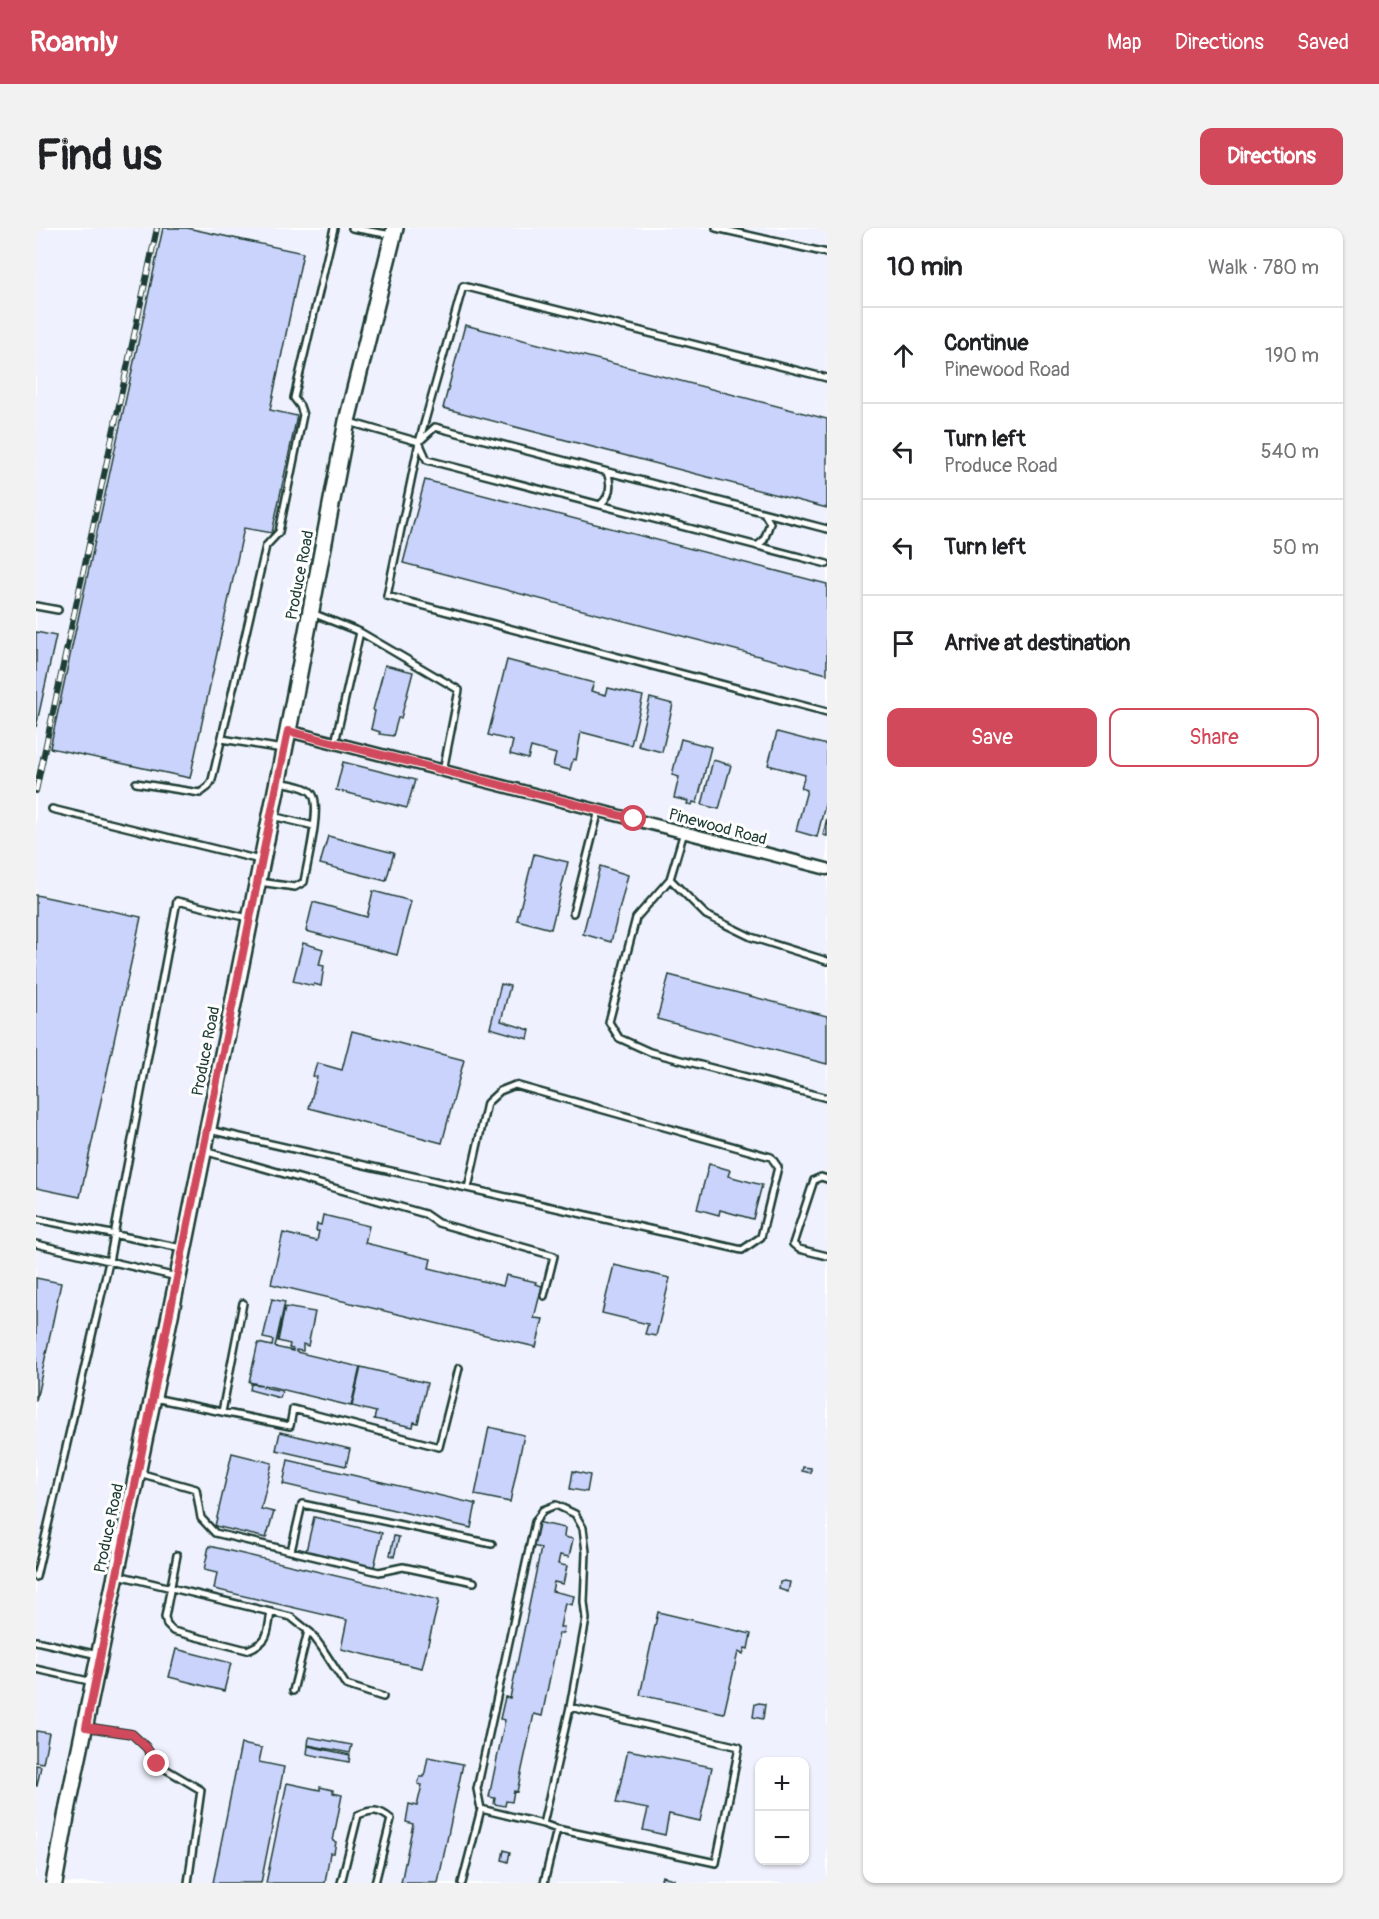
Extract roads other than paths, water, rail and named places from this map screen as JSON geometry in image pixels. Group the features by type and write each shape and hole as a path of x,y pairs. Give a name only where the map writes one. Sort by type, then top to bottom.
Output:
{"street":[{"name":"Produce Road","path":"54,1883 271,816 347,421 394,232"},
{"name":"Pinewood Road","path":"288,731 827,869"}],"lane":[{"path":"136,783 200,793 208,787 212,780 266,546 279,532 303,415 294,398 334,228"},
{"path":"352,228 394,232"},
{"path":"716,228 827,253"},
{"path":"827,378 463,286 419,442 387,596 827,712"},
{"path":"347,421 419,442 427,460 827,564"},
{"path":"419,442 435,427 827,529"},
{"path":"600,505 607,499 611,483 607,472"},
{"path":"757,546 764,540 770,523 764,513"},
{"path":"36,606 58,610"},
{"path":"311,612 360,632 459,690 443,771"},
{"path":"335,743 360,632"},
{"path":"222,739 284,749"},
{"path":"257,881 295,887 304,882 316,810 314,795 308,789 278,781"},
{"path":"52,809 262,860"},
{"path":"573,913 599,810"},
{"path":"271,816 314,826"},
{"path":"684,832 670,879 636,918 609,1022 619,1038 650,1052 827,1098"},
{"path":"670,879 706,915 751,937 827,961"},
{"path":"36,1576 109,1262 177,901 250,918"},
{"path":"207,1130 742,1250 760,1237 778,1167 771,1157 514,1085 500,1091 487,1103 468,1188"},
{"path":"203,1150 425,1214 438,1223 554,1256 544,1296"},
{"path":"827,1179 822,1177 814,1180 793,1244 799,1249 827,1256"},
{"path":"36,1219 184,1248"},
{"path":"36,1244 178,1277"},
{"path":"222,1412 243,1303"},
{"path":"152,1398 290,1426 293,1409 439,1446 459,1368"},
{"path":"137,1472 195,1489 201,1518 215,1533 379,1572 403,1567 474,1582"},
{"path":"291,1551 302,1504 492,1544"},
{"path":"462,1883 482,1809 477,1789 535,1522 543,1510 556,1505 575,1514 583,1528 586,1552 584,1602 586,1619 570,1707 543,1824"},
{"path":"177,1555 165,1617 167,1625 173,1631 247,1650 258,1646 266,1639 271,1612"},
{"path":"117,1575 291,1617 308,1631 322,1648 346,1685 383,1697"},
{"path":"293,1690 308,1631"},
{"path":"36,1641 100,1655"},
{"path":"36,1669 94,1682"},
{"path":"482,1809 557,1829 716,1863 739,1747 570,1707"},
{"path":"86,1727 132,1734 146,1747 157,1764 201,1790 188,1883"},
{"path":"341,1883 358,1815 370,1809 382,1812 391,1819 375,1883"},
{"path":"544,1883 557,1829"}],"railway":[{"path":"36,791 157,228"}]}
